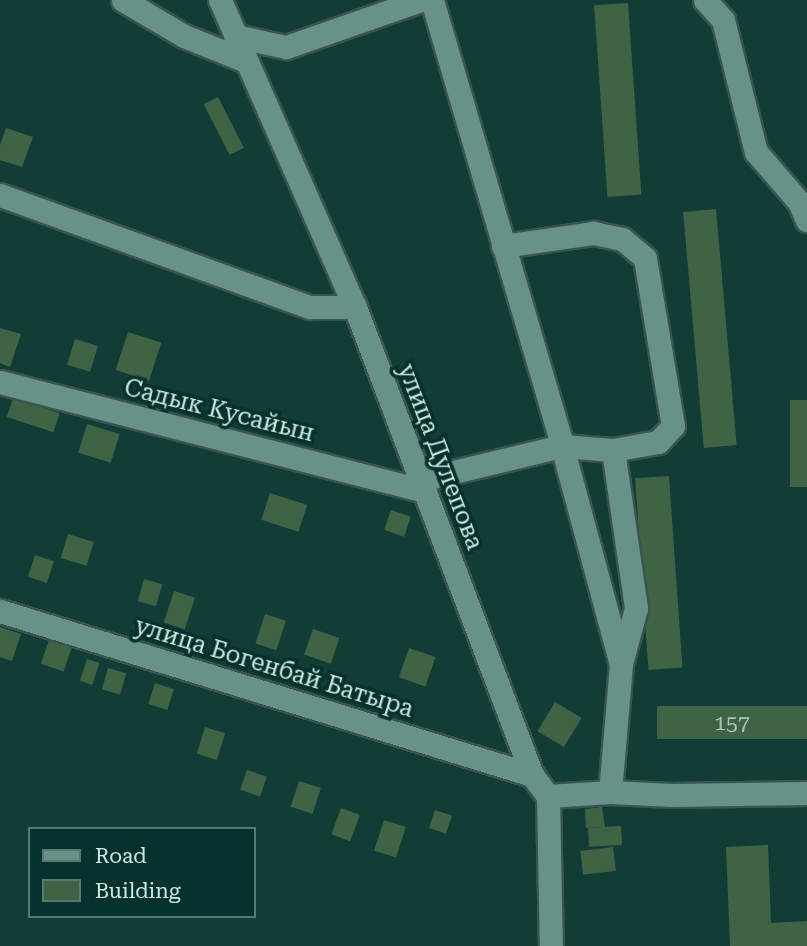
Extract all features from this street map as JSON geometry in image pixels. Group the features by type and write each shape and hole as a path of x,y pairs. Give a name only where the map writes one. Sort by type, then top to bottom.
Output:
{"street":[{"path":"123,0 184,36 246,61"},
{"name":"улица Дулепова","path":"220,0 355,307 532,775 548,796"},
{"path":"235,36 286,47 421,0"},
{"path":"432,0 562,446 621,664"},
{"path":"705,0 723,20 756,152 799,202 807,220"},
{"path":"0,195 310,307 355,307"},
{"path":"423,485 562,446 613,450 658,442 673,426 645,258 622,239 593,233 503,246"},
{"name":"Садык Кусайын","path":"0,382 423,485"},
{"path":"610,792 621,664 636,608 613,450"},
{"name":"улица Богенбай Батыра","path":"0,611 532,775"},
{"path":"551,946 548,796 610,792 671,795 807,793"}],"building":[{"path":"628,3 641,195 607,197 594,5"},
{"path":"218,97 244,148 230,155 204,104"},
{"path":"6,128 33,137 22,167 0,160 0,145"},
{"path":"716,209 737,445 704,448 683,212"},
{"path":"0,328 21,334 10,367 0,363"},
{"path":"128,332 161,343 149,381 116,370"},
{"path":"75,339 98,346 90,372 67,365"},
{"path":"13,398 60,413 53,432 7,417"},
{"path":"790,400 807,400 807,487 790,487"},
{"path":"87,424 120,434 111,463 78,453"},
{"path":"669,476 682,668 648,670 635,478"},
{"path":"270,493 307,505 298,532 261,520"},
{"path":"391,510 411,517 404,537 384,530"},
{"path":"68,534 94,542 87,566 61,558"},
{"path":"35,555 54,561 47,583 28,577"},
{"path":"144,579 162,584 156,606 138,601"},
{"path":"174,591 195,598 185,629 164,622"},
{"path":"265,614 286,621 276,650 255,643"},
{"path":"0,627 21,634 12,661 0,657"},
{"path":"313,629 339,638 331,664 304,655"},
{"path":"49,640 72,648 64,671 41,664"},
{"path":"409,648 435,657 425,686 399,677"},
{"path":"87,659 99,663 92,685 80,681"},
{"path":"108,668 126,673 120,694 102,689"},
{"path":"155,683 174,689 167,710 148,704"},
{"path":"555,702 582,718 564,747 537,731"},
{"path":"657,706 807,706 807,739 657,739"},
{"path":"205,727 225,733 217,760 197,754"},
{"path":"247,770 267,777 260,797 240,790"},
{"path":"299,781 321,788 313,814 291,807"},
{"path":"602,807 605,827 586,828 585,809"},
{"path":"341,808 360,815 350,841 331,834"},
{"path":"435,810 452,816 446,834 429,828"},
{"path":"384,820 406,827 396,858 374,850"},
{"path":"621,826 622,845 589,847 588,828"},
{"path":"768,845 771,923 807,921 807,946 730,946 726,847"},
{"path":"613,847 616,871 583,875 580,851"}]}
